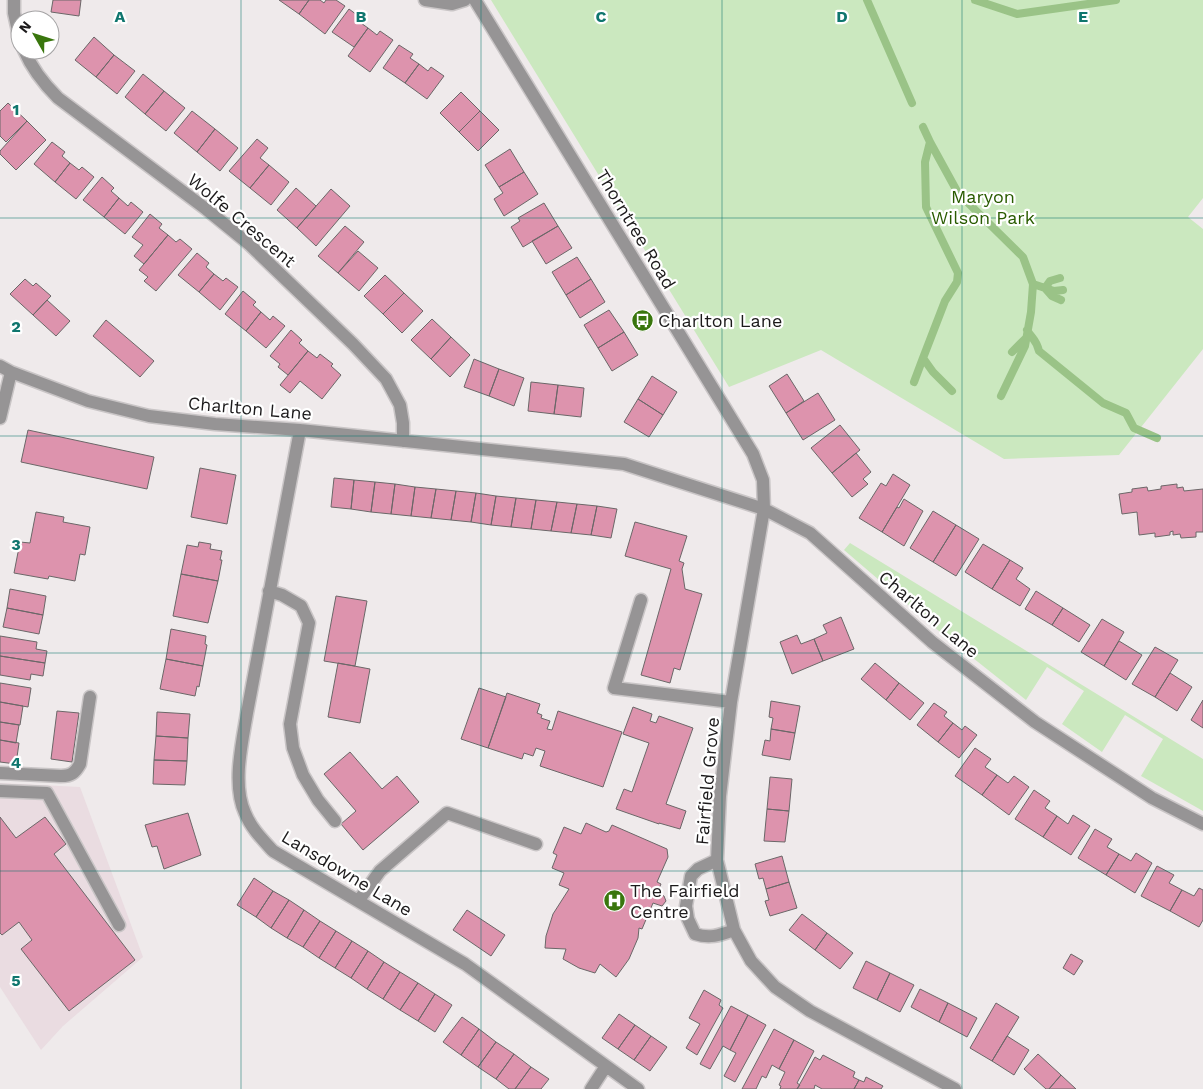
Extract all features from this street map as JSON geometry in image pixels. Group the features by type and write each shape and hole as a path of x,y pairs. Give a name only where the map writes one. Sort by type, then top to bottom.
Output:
{"street":[{"path":"425,0 452,4 465,0"},
{"name":"Thorntree Road","path":"475,0 753,454 763,480 764,509"},
{"name":"Wolfe Crescent","path":"28,60 42,81 58,98 206,209 249,244 353,344 386,379 400,405 403,441"},
{"path":"0,418 5,369"},
{"name":"Charlton Lane","path":"5,369 88,401 150,416 214,424 300,430 624,464 764,509 810,533 932,642 1035,722 1152,798 1203,824"},
{"name":"Lansdowne Lane","path":"300,430 240,756 239,788 244,812 255,833 273,851 465,964 638,1089"},
{"name":"Fairfield Grove","path":"764,509 731,702 720,796 717,860 734,930 751,960 775,987 810,1011 955,1089"},
{"path":"269,591 282,595 301,606 309,623 290,724 293,748 303,775 318,800 335,821"},
{"path":"641,600 614,688 731,702"},
{"path":"0,773 69,776 76,771 80,764 90,697"},
{"path":"0,791 47,793 119,925"},
{"path":"359,900 380,871 447,813 536,844"},
{"path":"717,860 698,868 691,876 686,906 688,920 694,934 705,938 716,937 734,930"},
{"path":"591,1089 606,1066"}],"shaded area":[{"path":"0,783 80,787 143,957 63,1026 41,1050 0,987"}],"green space":[{"name":"Maryon Wilson Park","path":"491,0 1203,0 1203,198 1188,217 1203,229 1203,349 1119,455 1004,459 821,350 729,387"},
{"path":"850,543 1203,759 1203,811 1141,776 1163,739 1125,715 1102,752 1062,724 1084,691 1047,667 1026,700 934,627 844,550"}],"building":[{"path":"53,0 81,0 79,16 60,13 60,10 51,10"},
{"path":"279,0 309,0 299,14"},
{"path":"309,0 320,0 324,3 326,0 336,0 345,6 325,34 299,14"},
{"path":"349,9 361,18 358,21 368,28 354,47 332,32"},
{"path":"368,28 377,35 380,31 393,40 370,72 348,56"},
{"path":"94,37 114,55 96,77 75,60"},
{"path":"399,45 413,54 410,58 419,64 405,83 383,68"},
{"path":"114,55 135,71 117,94 96,77"},
{"path":"419,64 428,71 431,67 444,76 427,99 405,83"},
{"path":"143,74 164,91 145,114 125,97"},
{"path":"164,91 185,108 166,131 145,114"},
{"path":"461,92 480,111 459,132 440,113"},
{"path":"8,103 27,121 6,142 0,136 0,111"},
{"path":"192,111 215,129 197,152 174,133"},
{"path":"480,111 499,130 478,151 459,132"},
{"path":"27,121 46,140 16,170 0,154 0,151"},
{"path":"215,129 238,148 220,171 197,152"},
{"path":"257,139 268,148 260,158 269,165 250,188 229,171"},
{"path":"52,142 65,152 62,156 70,163 55,182 34,164"},
{"path":"510,149 524,172 499,187 485,165"},
{"path":"70,163 79,170 82,167 94,177 76,199 55,182"},
{"path":"269,165 289,182 271,205 250,188"},
{"path":"524,172 538,194 504,216 494,199 503,193 499,187"},
{"path":"102,177 114,188 111,191 119,198 104,217 83,200"},
{"path":"296,188 316,206 297,228 277,210"},
{"path":"331,189 350,206 316,246 297,228"},
{"path":"119,198 128,206 131,202 143,212 125,234 104,217"},
{"path":"544,203 558,226 523,247 511,227 520,221 518,218"},
{"path":"150,214 162,224 159,228 168,235 144,264 134,256 143,245 132,237"},
{"path":"345,226 364,242 338,273 318,256"},
{"path":"558,226 572,248 546,264 532,241"},
{"path":"168,235 176,242 180,239 192,249 156,291 144,281 148,277 139,270"},
{"path":"358,251 378,268 359,291 338,273"},
{"path":"197,253 209,263 206,267 214,274 199,292 178,275"},
{"path":"577,257 591,279 566,295 552,272"},
{"path":"214,274 223,281 226,278 238,287 220,310 199,292"},
{"path":"385,275 404,293 383,314 364,296"},
{"path":"25,279 33,286 36,283 51,296 33,315 10,294"},
{"path":"591,279 605,302 580,318 566,295"},
{"path":"243,291 256,302 253,305 261,312 246,331 225,314"},
{"path":"404,293 423,311 402,333 383,314"},
{"path":"47,300 70,321 56,336 33,315"},
{"path":"609,310 624,332 598,348 584,325"},
{"path":"261,312 270,320 273,316 285,326 266,348 246,331"},
{"path":"432,319 451,337 431,359 411,340"},
{"path":"106,320 154,361 140,377 93,336"},
{"path":"291,330 302,340 299,343 308,351 288,375 278,367 280,364 270,356"},
{"path":"624,332 638,355 612,371 598,348"},
{"path":"451,337 470,355 450,377 431,359"},
{"path":"308,351 317,358 320,354 333,364 331,366 341,375 322,399 300,381 290,393 280,385"},
{"path":"474,359 499,369 489,396 464,387"},
{"path":"499,369 524,378 514,406 489,396"},
{"path":"787,374 804,401 786,413 769,386"},
{"path":"652,376 677,392 663,415 638,399"},
{"path":"531,382 558,385 554,414 528,411"},
{"path":"558,385 584,388 581,417 554,414"},
{"path":"818,393 835,420 803,440 786,413"},
{"path":"638,399 663,415 649,437 624,422"},
{"path":"840,425 860,450 832,473 811,448"},
{"path":"28,430 154,457 147,489 21,462"},
{"path":"856,453 871,472 863,479 868,484 852,497 832,473"},
{"path":"200,468 236,475 227,524 191,517"},
{"path":"893,474 910,485 882,532 859,518 881,483 886,486"},
{"path":"334,478 354,480 351,509 331,507"},
{"path":"354,480 375,482 371,512 351,509"},
{"path":"375,482 395,484 391,514 371,512"},
{"path":"395,484 415,487 411,516 391,514"},
{"path":"1177,484 1177,488 1183,487 1184,491 1203,489 1203,532 1196,532 1196,537 1181,538 1180,534 1173,535 1173,531 1170,532 1170,535 1155,537 1155,533 1139,535 1137,512 1122,514 1119,494 1132,492 1132,489 1147,487 1148,491 1161,489 1161,486"},
{"path":"415,487 436,489 431,518 411,516"},
{"path":"436,489 456,491 451,520 431,518"},
{"path":"456,491 476,493 471,522 451,520"},
{"path":"476,493 496,496 491,525 471,522"},
{"path":"496,496 516,498 511,527 491,525"},
{"path":"516,498 536,500 531,529 511,527"},
{"path":"904,499 923,511 904,546 882,532"},
{"path":"536,500 557,502 551,531 531,529"},
{"path":"557,502 577,504 571,533 551,531"},
{"path":"577,504 597,506 591,535 571,533"},
{"path":"597,506 617,509 611,538 591,535"},
{"path":"933,511 956,525 933,562 910,548"},
{"path":"36,512 64,517 63,522 90,527 85,555 80,554 75,581 49,576 48,579 14,573 20,542 30,543"},
{"path":"635,522 687,536 679,561 684,563 682,569 685,589 702,594 680,670 674,668 670,683 641,675 671,569 625,556"},
{"path":"956,525 979,539 956,576 933,562"},
{"path":"199,542 211,544 210,549 222,551 218,581 181,574 187,545 198,547"},
{"path":"983,544 1010,560 992,589 965,572"},
{"path":"1010,560 1023,568 1016,579 1030,589 1020,606 992,589"},
{"path":"181,574 218,581 208,623 173,616"},
{"path":"10,589 46,596 43,615 7,608"},
{"path":"1036,591 1063,608 1052,625 1025,609"},
{"path":"336,596 367,601 355,666 324,661"},
{"path":"7,608 43,615 39,634 3,627"},
{"path":"1063,608 1090,625 1079,642 1052,625"},
{"path":"841,617 854,649 823,661 814,639 827,633 823,625"},
{"path":"1102,619 1124,632 1104,666 1081,652"},
{"path":"171,629 206,636 205,644 207,645 203,666 166,659"},
{"path":"797,635 801,644 814,639 823,661 792,674 780,642"},
{"path":"0,636 37,642 36,649 47,651 45,663 0,656"},
{"path":"1119,641 1142,655 1126,680 1104,666"},
{"path":"1155,647 1178,660 1155,697 1132,684"},
{"path":"0,656 45,663 43,676 31,674 30,680 0,675"},
{"path":"166,659 203,666 199,687 197,686 195,696 160,689"},
{"path":"338,663 370,669 360,723 328,717"},
{"path":"875,663 899,683 886,700 861,679"},
{"path":"1170,673 1192,687 1177,711 1155,697"},
{"path":"0,683 31,688 28,707 0,702"},
{"path":"899,683 924,703 910,720 886,700"},
{"path":"479,688 506,697 488,748 461,739"},
{"path":"507,693 540,704 537,713 542,715 541,718 550,721 547,729 552,730 558,711 622,732 603,787 540,766 545,751 536,748 533,756 524,753 522,759 488,748"},
{"path":"1203,700 1203,728 1191,720"},
{"path":"771,701 800,706 795,733 771,729 773,718 769,717"},
{"path":"0,702 23,706 20,725 0,722"},
{"path":"934,703 947,712 944,716 953,723 938,742 917,725"},
{"path":"633,707 652,714 650,721 656,723 659,716 693,728 666,804 686,811 680,829 616,809 624,789 632,792 649,743 623,734"},
{"path":"57,711 79,713 72,762 51,759"},
{"path":"157,712 190,714 188,738 156,736"},
{"path":"0,722 19,725 16,743 0,740"},
{"path":"953,723 962,730 965,726 977,735 959,758 938,742"},
{"path":"771,729 795,733 790,760 762,755 765,740 770,741"},
{"path":"156,736 188,738 187,761 154,760"},
{"path":"0,740 19,743 16,764 0,762"},
{"path":"975,748 991,759 985,767 997,775 982,795 955,776"},
{"path":"350,752 382,789 397,776 419,802 363,850 341,824 356,811 324,774"},
{"path":"154,760 187,761 185,785 153,784"},
{"path":"997,775 1008,783 1014,776 1029,787 1009,815 982,795"},
{"path":"770,777 792,779 789,811 767,809"},
{"path":"1034,790 1050,801 1045,808 1057,816 1043,837 1015,819"},
{"path":"767,809 789,811 785,842 764,841"},
{"path":"188,813 201,855 164,869 157,846 152,847 145,825"},
{"path":"1073,815 1090,826 1071,855 1043,837 1057,816 1068,824"},
{"path":"0,817 16,838 45,817 66,844 54,854 135,960 69,1011 21,949 32,940 19,922 2,935 0,933"},
{"name":"The Fairfield Centre","path":"586,823 606,832 609,831 612,825 667,849 668,857 657,882 661,884 657,893 664,896 666,901 662,906 653,903 642,929 639,928 638,938 629,959 616,977 600,964 595,973 579,968 563,959 566,949 545,948 546,936 553,914 569,889 559,885 564,873 552,868 557,855 553,853 564,827 581,834"},
{"path":"1095,829 1112,839 1107,847 1119,854 1106,875 1078,858"},
{"path":"1136,853 1152,863 1135,893 1106,875 1119,854 1131,861"},
{"path":"782,856 789,882 766,889 763,878 759,879 755,864"},
{"path":"1157,866 1174,875 1169,883 1182,890 1170,911 1141,896"},
{"path":"254,878 273,891 256,917 237,905"},
{"path":"789,882 797,908 770,916 765,901 769,900 766,889"},
{"path":"1199,888 1203,890 1203,920 1199,927 1170,911 1182,890 1194,896"},
{"path":"273,891 289,900 271,928 256,917"},
{"path":"289,900 304,910 287,938 271,928"},
{"path":"304,910 320,921 303,947 287,938"},
{"path":"467,910 505,935 491,956 453,930"},
{"path":"802,914 827,933 815,950 789,930"},
{"path":"320,921 336,931 319,958 303,947"},
{"path":"336,931 352,941 335,968 319,958"},
{"path":"827,933 853,953 840,969 815,950"},
{"path":"352,941 368,951 351,978 335,968"},
{"path":"368,951 384,962 367,989 351,978"},
{"path":"1071,954 1083,961 1074,975 1063,968"},
{"path":"866,961 890,973 877,1000 853,988"},
{"path":"384,962 400,972 383,999 367,989"},
{"path":"400,972 418,983 400,1010 383,999"},
{"path":"890,973 914,985 900,1012 877,1000"},
{"path":"418,983 435,994 418,1021 400,1010"},
{"path":"920,989 948,1003 939,1022 911,1007"},
{"path":"704,990 721,1000 719,1005 723,1008 697,1055 686,1048 700,1024 689,1018"},
{"path":"435,994 452,1005 435,1032 418,1021"},
{"path":"948,1003 977,1018 967,1037 939,1022"},
{"path":"996,1003 1019,1017 992,1061 970,1048"},
{"path":"731,1006 748,1015 730,1050 723,1046 710,1069 700,1064"},
{"path":"619,1014 635,1025 618,1049 602,1038"},
{"path":"748,1015 766,1025 735,1082 724,1076 736,1053 730,1050"},
{"path":"462,1017 479,1029 461,1055 443,1042"},
{"path":"635,1025 651,1036 634,1060 618,1049"},
{"path":"479,1029 496,1042 478,1067 461,1055"},
{"path":"774,1029 794,1040 779,1069 772,1065 766,1078 762,1076 756,1089 742,1089"},
{"path":"651,1036 667,1047 650,1071 634,1060"},
{"path":"1007,1036 1029,1050 1014,1075 992,1061"},
{"path":"794,1040 814,1051 797,1083 800,1085 797,1089 780,1089 781,1086 779,1085 785,1072 779,1069"},
{"path":"496,1042 514,1054 496,1079 478,1067"},
{"path":"514,1054 531,1067 515,1089 509,1089 496,1079"},
{"path":"1038,1054 1061,1075 1049,1089 1046,1089 1024,1069"},
{"path":"823,1055 855,1072 853,1077 859,1080 854,1089 822,1089 815,1085 814,1089 797,1089 815,1057 820,1060"},
{"path":"531,1067 549,1079 541,1089 515,1089"},
{"path":"1061,1075 1076,1089 1049,1089"},
{"path":"866,1077 883,1086 881,1089 854,1089 859,1080 864,1082"}],"waterway":[{"path":"867,0 912,103"},
{"path":"975,0 1017,14 1116,0"},
{"path":"923,127 930,142 925,162 926,207 958,273 957,282 945,301 923,358 933,372 952,391"},
{"path":"930,142 958,193 1023,257 1033,284 1031,312 1025,346 1001,396"},
{"path":"1060,278 1050,281 1045,288 1052,296 1061,300"},
{"path":"1033,284 1054,291 1063,290"},
{"path":"1027,330 1039,351 1103,403 1126,413 1134,428 1157,438"},
{"path":"1012,352 1026,338"},
{"path":"914,382 923,358"}],"place":[{"name":"Charlton Lane","path":"642,320"},
{"name":"The Fairfield Centre","path":"614,900"}]}
